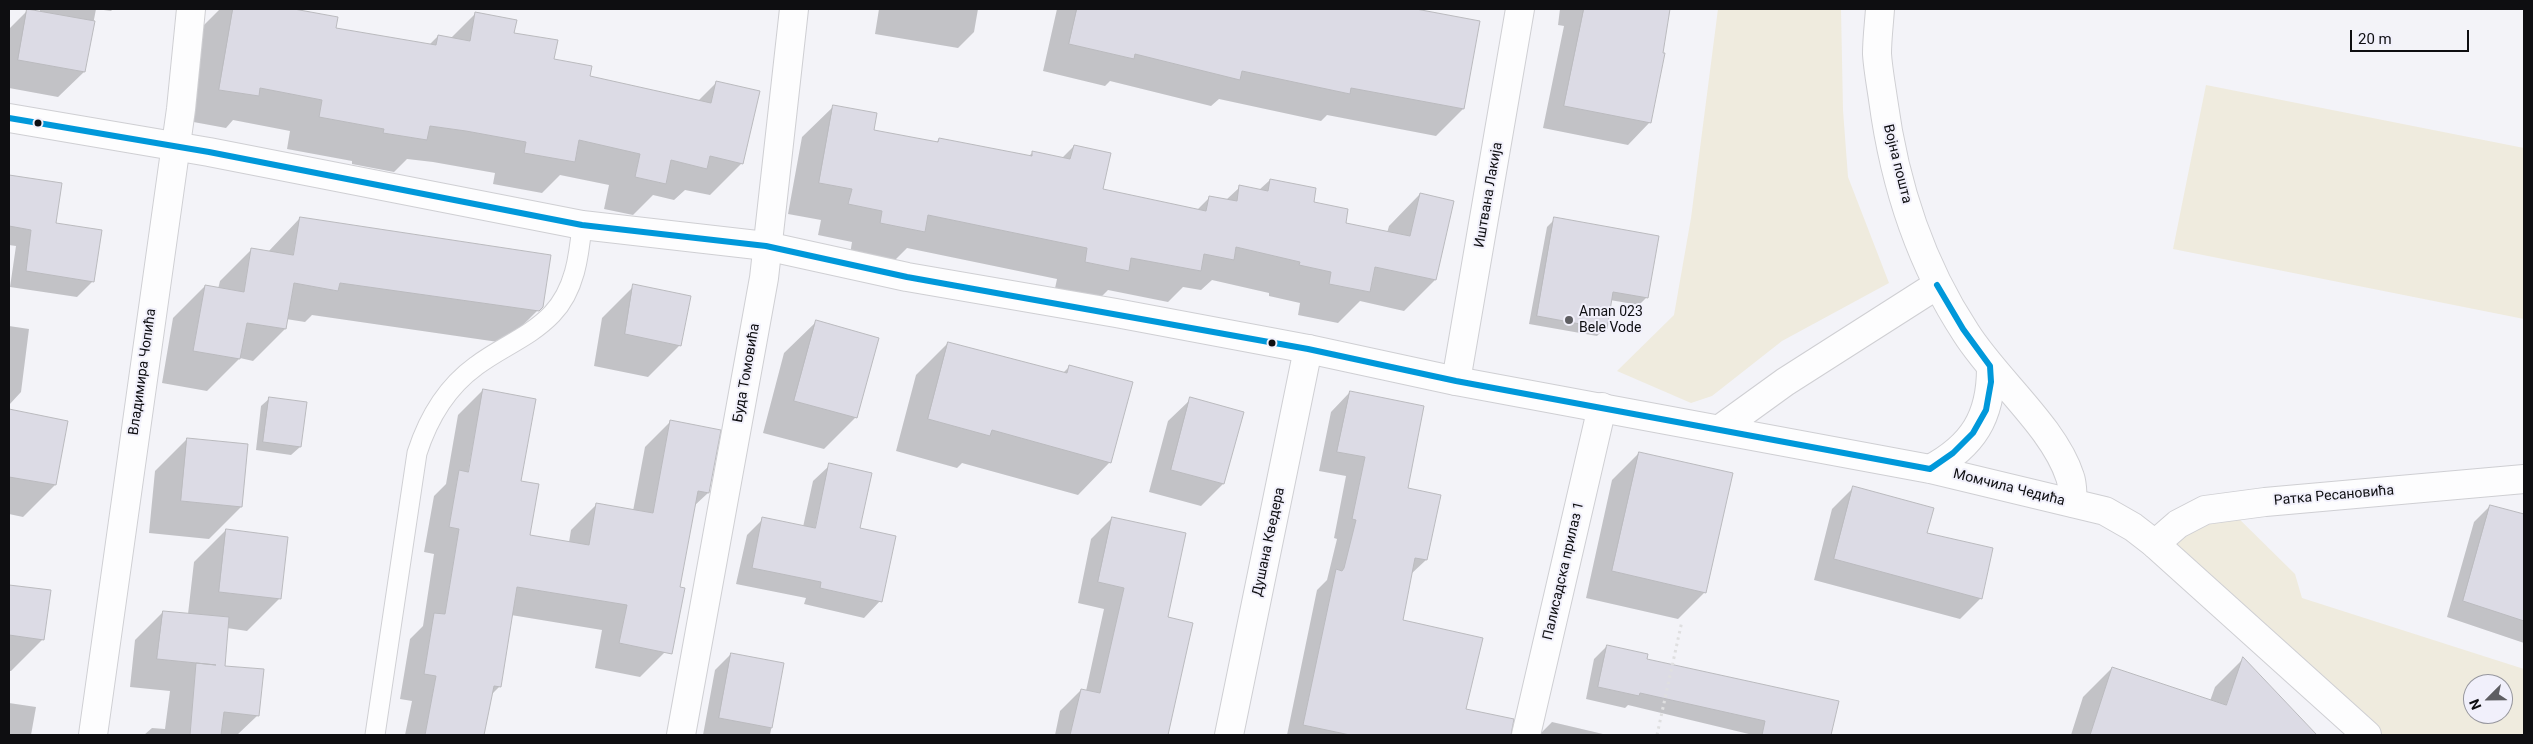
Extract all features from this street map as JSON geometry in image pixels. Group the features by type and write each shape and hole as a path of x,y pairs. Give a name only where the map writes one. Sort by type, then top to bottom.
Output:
{"street":[{"name":"Владимира Чопића","path":"93,735 175,147 191,9"},
{"name":"Буда Томовића","path":"681,735 764,278 766,246 794,9"},
{"name":"Иштвана Лакија","path":"1456,381 1520,9"},
{"name":"Војна пошта","path":"1880,9 1877,55 1889,145 1915,233 1938,285 1966,334 1991,368 2052,441 2064,460 2071,479 2073,503"},
{"name":"Момчила Чедића","path":"9,118 175,147 582,225 766,246 907,277 1116,313 1308,349 1456,381 1930,469 2105,511 2134,527 2155,544 2367,735"},
{"path":"1720,429 1786,382 1938,285"},
{"name":"Душана Кведера","path":"1229,735 1308,349"},
{"path":"1930,469 1957,452 1977,429 1986,410 1991,389 1991,368"},
{"name":"Палисадска прилаз 1","path":"1526,735 1602,407"},
{"name":"Ратка Ресановића","path":"2155,544 2178,524 2205,510 2265,502 2524,479"}],"lane":[{"path":"375,735 417,453 426,426 449,392 461,379 476,366 529,334 553,313 569,287 579,261 582,225"}],"path":[{"path":"1657,735 1682,621"}],"shaded area":[{"path":"1718,9 1841,9 1843,110 1848,177 1889,283 1782,341 1712,396 1691,403 1617,371 1674,315 1691,218"},
{"path":"2206,85 2524,148 2524,319 2173,249"},
{"path":"2227,507 2295,574 2302,598 2524,669 2524,735 2367,735 2155,544"}],"building":[{"path":"27,9 95,21 85,72 18,60"},
{"path":"233,9 294,9 338,17 336,28 436,45 438,35 470,41 475,12 517,20 514,33 558,40 554,59 592,66 590,76 711,103 716,81 760,91 743,164 710,156 707,169 671,160 666,184 635,177 640,154 579,140 575,162 524,153 526,142 466,131 430,126 427,140 383,133 384,129 319,117 322,100 260,88 259,96 219,90"},
{"path":"1077,9 1416,9 1480,21 1464,109 1351,88 1350,94 1242,71 1240,80 1135,54 1134,59 1069,44"},
{"path":"1584,9 1670,9 1663,53 1665,53 1651,123 1564,106"},
{"path":"833,105 877,113 874,130 938,142 939,138 1032,156 1032,151 1070,159 1074,145 1111,153 1103,189 1206,211 1209,196 1237,201 1239,185 1268,191 1270,179 1316,188 1314,202 1348,209 1346,223 1410,236 1420,193 1454,201 1436,280 1375,267 1370,292 1329,284 1331,272 1299,265 1300,262 1236,247 1234,260 1204,254 1201,271 1131,258 1129,271 1085,262 1087,248 928,215 925,232 880,223 882,211 848,204 852,189 819,183"},
{"path":"9,175 62,183 56,223 102,230 94,282 26,271 31,230 9,226"},
{"path":"300,217 551,255 543,307 539,311 340,283 338,291 294,283 286,329 247,323 240,359 193,351 205,285 244,292 251,248 293,255"},
{"path":"1554,217 1659,236 1648,298 1613,292 1607,329 1537,316"},
{"path":"633,284 691,296 681,346 625,334"},
{"path":"816,320 879,338 857,418 794,401"},
{"path":"948,342 1067,373 1069,365 1133,382 1111,463 992,430 990,436 928,419"},
{"path":"483,389 536,399 521,481 539,484 530,535 589,545 596,503 653,513 670,420 721,430 709,493 698,491 680,587 685,588 672,654 619,643 627,605 517,587 501,687 494,686 484,735 425,735 436,676 424,674 434,613 445,614 459,529 449,527 459,470 468,472"},
{"path":"1350,391 1424,406 1408,488 1441,495 1427,560 1415,558 1403,620 1483,638 1466,709 1514,719 1511,735 1350,735 1303,725 1336,569 1342,571 1344,568 1356,520 1352,519 1365,457 1337,452"},
{"path":"269,397 307,402 301,447 263,442"},
{"path":"1190,397 1244,412 1224,484 1171,470"},
{"path":"9,409 68,421 56,485 9,477"},
{"path":"187,438 248,444 242,507 181,501"},
{"path":"1639,452 1733,473 1706,593 1612,571"},
{"path":"829,463 872,473 860,528 896,536 882,602 820,588 821,582 752,568 762,517 815,528"},
{"path":"1853,486 1934,508 1927,533 1993,548 1982,599 1834,559"},
{"path":"2490,505 2524,514 2524,621 2463,601"},
{"path":"1112,517 1186,533 1168,617 1193,623 1168,735 1070,735 1081,689 1100,693 1124,588 1098,582"},
{"path":"226,529 288,537 281,599 219,592"},
{"path":"9,585 51,590 44,640 9,635"},
{"path":"163,611 229,617 225,666 264,669 259,716 224,712 221,735 190,735 196,663 216,665 157,659"},
{"path":"1607,645 1648,654 1647,659 1839,701 1831,735 1762,735 1765,721 1640,693 1639,696 1598,687"},
{"path":"731,653 784,663 772,728 719,718"},
{"path":"2243,657 2317,735 2090,735 2112,667 2226,705"}],"transit line":[{"path":"9,118 209,152 582,225 766,246 907,277 1308,349 1456,381 1930,469 1953,453 1973,433 1986,410 1991,382 1990,366 1963,329 1937,285"}],"place":[{"name":"Aman 023 Bele Vode","path":"1569,320"}]}
